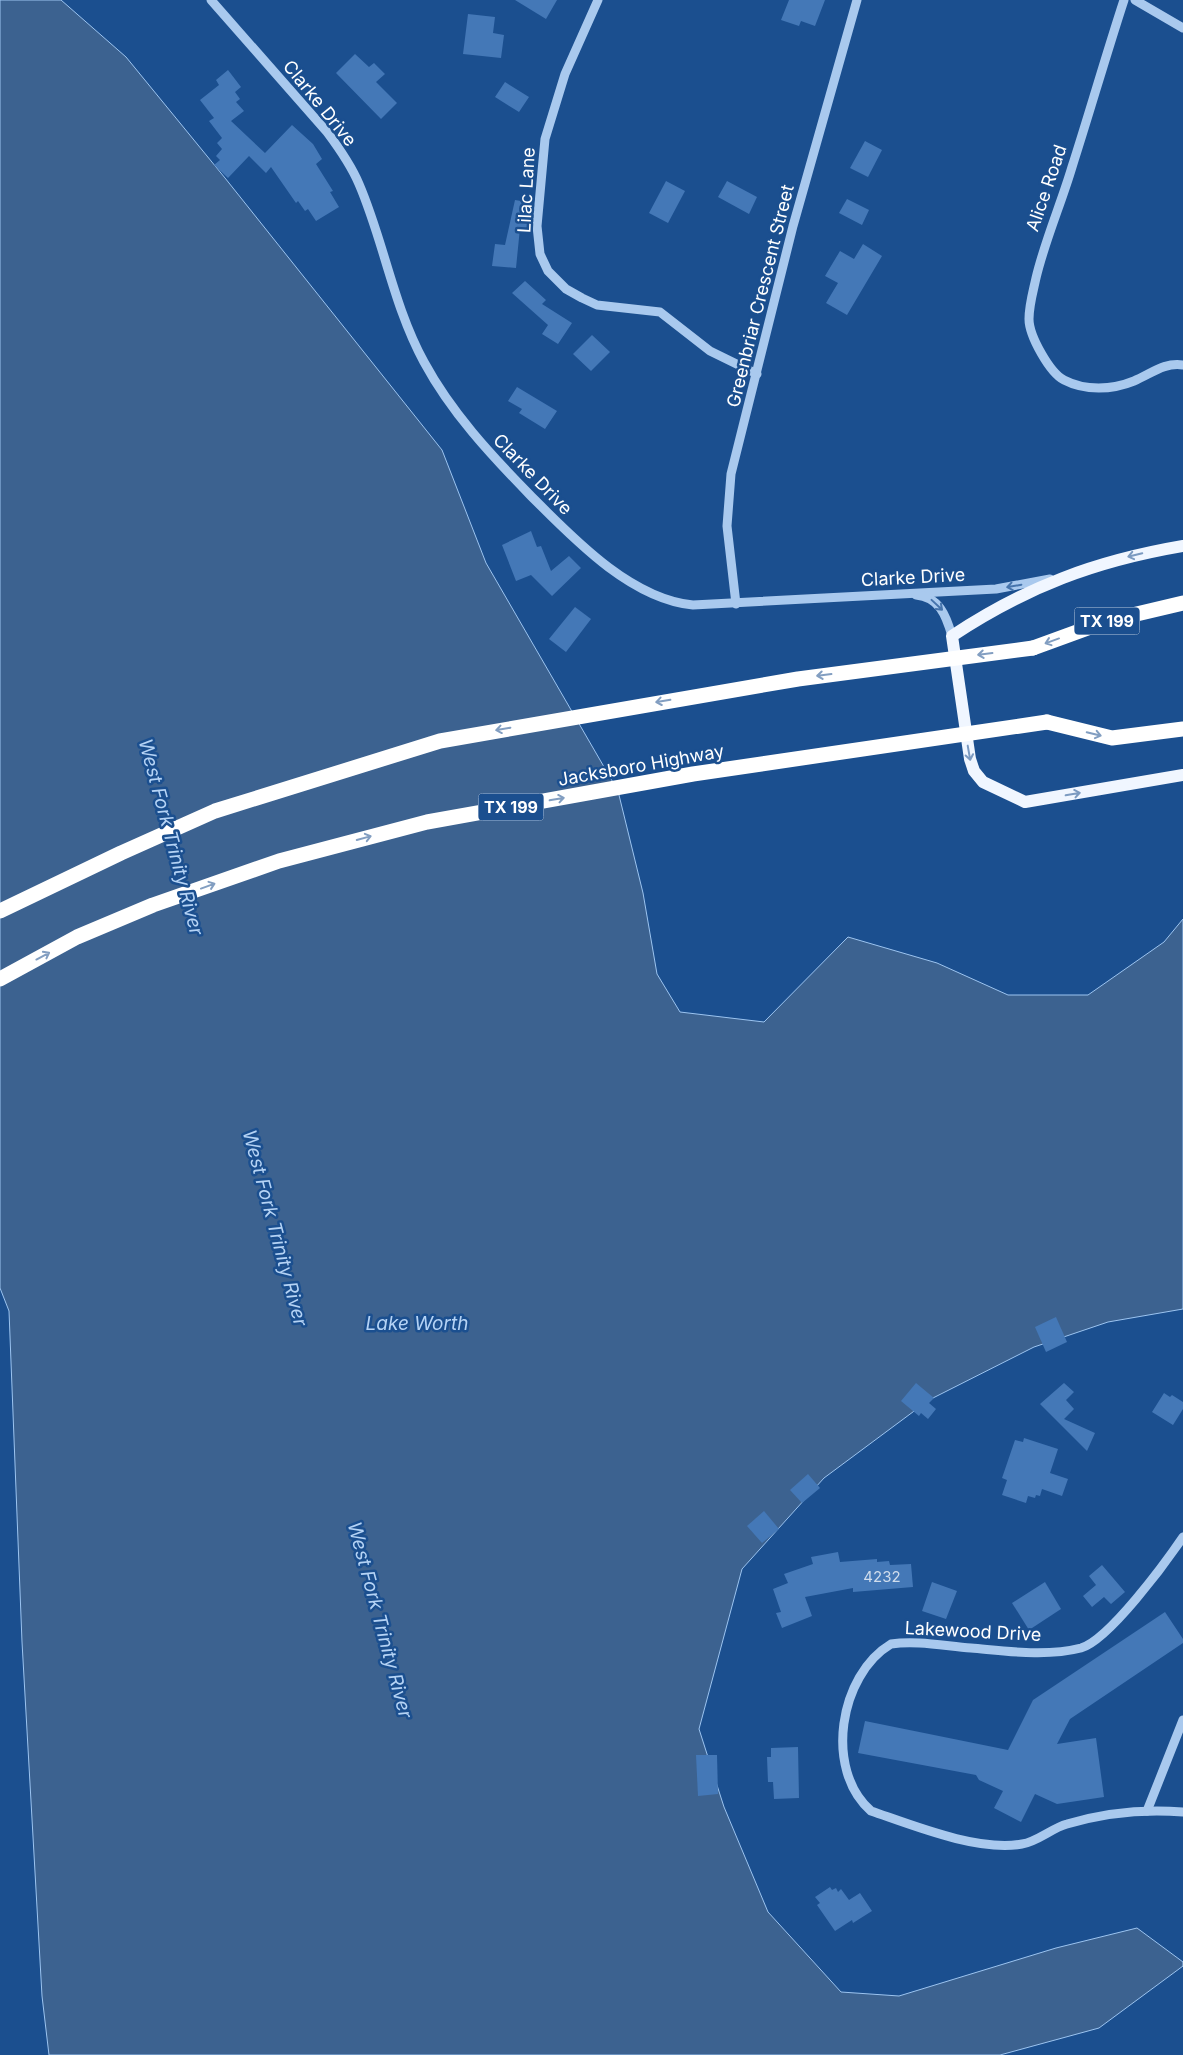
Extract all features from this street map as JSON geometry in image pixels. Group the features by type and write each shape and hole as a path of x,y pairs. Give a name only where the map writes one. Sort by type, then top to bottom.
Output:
{"highway":[{"name":"TX 199","path":"0,911 121,853 215,811 440,741 798,679 1033,648 1107,621 1183,603"},
{"name":"Jacksboro Highway","path":"0,979 77,937 153,906 279,861 426,822 693,774 1047,722 1112,738 1183,729"}],"main road":[{"path":"1183,546 1115,560 1062,576 1002,604 952,636 970,759 974,771 983,782 1025,802 1183,775"}],"street":[{"name":"Clarke Drive","path":"210,0 327,132 344,155 359,182 395,295 424,361 457,412 480,442 570,536 607,566 650,592 678,604 736,604 996,588 1062,576"},
{"name":"Lilac Lane","path":"598,0 565,74 545,140 537,226 540,254 548,270 566,289 582,298 597,305 660,312 710,351 757,374"},
{"name":"Greenbriar Crescent Street","path":"736,604 728,543 728,491 793,226 857,0"},
{"name":"Alice Road","path":"1124,0 1091,100 1072,168 1044,246 1030,305 1029,322 1033,336 1055,374 1064,380 1093,389 1133,382 1166,365 1183,366"},
{"path":"1134,0 1183,28"},
{"path":"905,594 921,595 937,603 947,619 952,636"},
{"name":"Lakewood Drive","path":"1147,1810 1066,1824 1023,1844 1006,1844 947,1837 871,1811 862,1803 853,1791 845,1765 842,1741 843,1718 863,1670 878,1652 898,1643 1018,1652 1067,1650 1083,1647 1106,1631 1168,1560 1183,1537"},
{"path":"1183,1720 1147,1810 1183,1812"}],"water":[{"name":"Lake Worth","path":"0,0 61,0 126,57 442,450 486,563 618,791 643,893 657,974 680,1012 764,1022 848,937 937,963 1008,995 1088,995 1164,942 1183,919 1183,1309 1108,1322 1034,1347 929,1400 824,1478 742,1569 699,1729 724,1807 768,1912 841,1992 899,1996 1056,1948 1137,1928 1183,1962 1183,1966 1099,2028 1000,2055 49,2055 42,1996 22,1642 9,1311 0,1288"}],"building":[{"path":"515,0 557,0 546,19"},
{"path":"789,0 825,0 815,26 801,21 799,26 781,20"},
{"path":"468,14 495,17 493,33 504,35 501,58 463,54"},
{"path":"355,54 369,67 374,63 385,74 376,82 397,103 381,119 336,73"},
{"path":"228,70 241,87 235,92 240,99 236,102 244,111 231,121 265,153 292,125 313,144 322,159 316,164 333,191 330,192 339,207 316,221 308,209 305,211 298,201 296,203 271,167 266,173 249,156 228,178 214,165 220,160 216,156 222,149 217,143 222,138 209,121 214,118 200,100 219,85 216,80"},
{"path":"505,82 529,97 519,112 495,97"},
{"path":"865,141 882,150 868,177 850,168"},
{"path":"666,181 685,191 668,223 649,213"},
{"path":"727,181 757,197 749,214 718,197"},
{"path":"847,199 869,210 862,225 839,213"},
{"path":"515,200 533,203 527,230 520,228 516,268 492,266 495,244 505,245"},
{"path":"863,244 882,256 847,315 826,303 838,283 825,276 840,251 854,259"},
{"path":"525,281 546,300 542,304 572,323 558,344 542,334 548,325 512,293"},
{"path":"592,335 610,352 591,371 573,354"},
{"path":"517,387 557,411 545,429 519,413 522,409 508,401"},
{"path":"531,531 537,547 541,546 551,571 569,556 581,568 552,596 531,575 516,581 502,545"},
{"path":"575,607 591,619 566,652 549,639"},
{"path":"1056,1317 1067,1342 1046,1352 1035,1327"},
{"path":"916,1383 934,1398 929,1403 936,1409 928,1419 921,1413 919,1416 901,1401"},
{"path":"1064,1383 1074,1392 1066,1400 1074,1409 1064,1419 1095,1433 1087,1451 1040,1404"},
{"path":"1164,1393 1170,1397 1172,1395 1183,1402 1183,1409 1173,1425 1152,1412"},
{"path":"1024,1438 1058,1449 1050,1473 1068,1479 1062,1496 1042,1489 1040,1496 1036,1495 1035,1498 1028,1496 1026,1503 1002,1495 1007,1480 1002,1478 1015,1440 1023,1442"},
{"path":"808,1474 820,1488 802,1503 790,1490"},
{"path":"764,1511 779,1529 762,1543 747,1526"},
{"path":"838,1552 840,1562 877,1559 877,1562 889,1561 890,1565 911,1564 913,1587 853,1592 853,1588 805,1597 812,1616 782,1628 776,1613 781,1612 773,1589 788,1583 784,1574 813,1564 811,1557"},
{"path":"1102,1565 1125,1592 1111,1604 1104,1597 1092,1607 1083,1596 1096,1585 1089,1576"},
{"path":"932,1582 957,1591 946,1619 922,1611"},
{"path":"1045,1582 1061,1609 1029,1630 1012,1603"},
{"path":"1165,1612 1183,1639 1183,1643 1070,1719 1057,1744 1096,1738 1104,1797 1057,1804 1035,1794 1021,1822 994,1808 1003,1791 979,1780 976,1775 858,1753 865,1721 1008,1750 1033,1700"},
{"path":"798,1747 799,1798 774,1799 773,1782 768,1782 767,1757 771,1757 771,1748"},
{"path":"696,1755 717,1755 718,1794 698,1796"},
{"path":"830,1887 832,1890 836,1888 838,1892 841,1889 849,1900 860,1893 872,1911 853,1923 852,1920 835,1931 817,1905 820,1903 815,1897"}],"water label":[{"name":"West Fork Trinity River","path":"171,837"},
{"name":"West Fork Trinity River","path":"275,1228"},
{"name":"West Fork Trinity River","path":"380,1620"}]}
